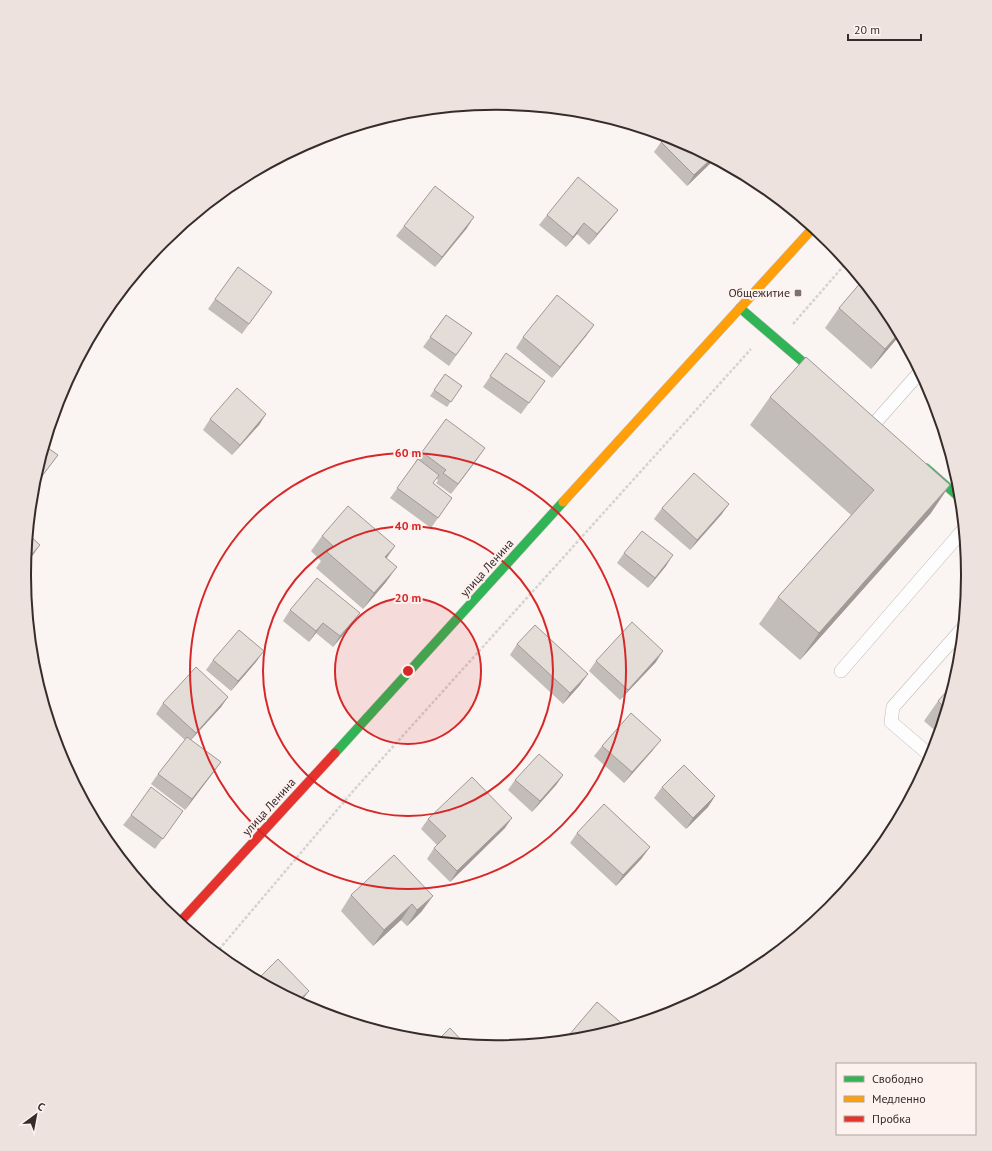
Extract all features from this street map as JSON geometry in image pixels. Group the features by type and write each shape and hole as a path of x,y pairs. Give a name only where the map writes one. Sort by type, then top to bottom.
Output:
{"main road":[{"name":"улица Ленина","path":"183,919 809,232"},
{"path":"740,308 832,387"},
{"path":"920,463 953,492"}],"lane":[{"path":"874,423 916,376"},
{"path":"841,671 959,536"},
{"path":"926,752 891,722 893,707 957,635"}],"path":[{"path":"778,341 843,266"},
{"path":"220,949 354,790 767,331"}],"building":[{"path":"661,142 674,146 708,162 694,175"},
{"path":"578,177 618,210 597,234 584,223 573,237 547,215"},
{"path":"435,186 474,217 442,257 404,226"},
{"path":"238,267 272,292 249,324 215,299"},
{"path":"859,285 883,317 895,337 885,349 839,308"},
{"path":"557,295 594,325 560,367 523,337"},
{"path":"446,315 472,333 456,355 430,337"},
{"path":"506,353 545,381 529,403 490,376"},
{"path":"806,357 950,485 819,633 778,597 874,490 770,397"},
{"path":"445,374 462,386 451,402 434,390"},
{"path":"237,388 266,414 240,445 210,419"},
{"path":"446,419 485,448 458,484 443,473 446,470 422,452"},
{"path":"49,449 58,455 42,476"},
{"path":"418,459 439,475 433,483 452,498 438,518 397,488"},
{"path":"694,473 729,504 697,540 662,508"},
{"path":"348,506 395,546 385,557 397,567 374,593 327,552 333,546 322,536"},
{"path":"642,531 673,555 655,578 624,553"},
{"path":"33,538 40,545 32,554"},
{"path":"317,578 360,613 340,636 323,623 316,631 290,610"},
{"path":"632,622 663,651 628,690 596,661"},
{"path":"535,625 588,674 570,693 517,644"},
{"path":"239,630 264,651 238,681 213,660"},
{"path":"196,667 228,697 196,733 163,703"},
{"path":"946,692 942,705 938,701"},
{"path":"631,713 661,740 632,772 602,746"},
{"path":"187,737 221,762 192,799 158,774"},
{"path":"539,754 563,775 540,801 515,780"},
{"path":"684,765 715,796 693,818 662,787"},
{"path":"472,777 512,818 457,871 434,848 446,836 428,819"},
{"path":"151,787 183,811 163,839 131,815"},
{"path":"604,804 650,847 623,875 577,833"},
{"path":"394,855 433,896 417,910 412,904 384,930 351,895"},
{"path":"278,959 309,991 301,998 261,976"},
{"path":"597,1002 622,1023 587,1032 569,1035"},
{"path":"450,1028 461,1039 440,1038"}],"traffic: fast":[{"path":"740,308 824,380"},
{"path":"926,468 953,492"},
{"path":"335,753 563,502"}],"traffic: slow":[{"path":"563,502 809,232"}],"traffic: jam":[{"path":"183,919 335,753"}],"place":[{"name":"Общежитие","path":"798,293"}]}
